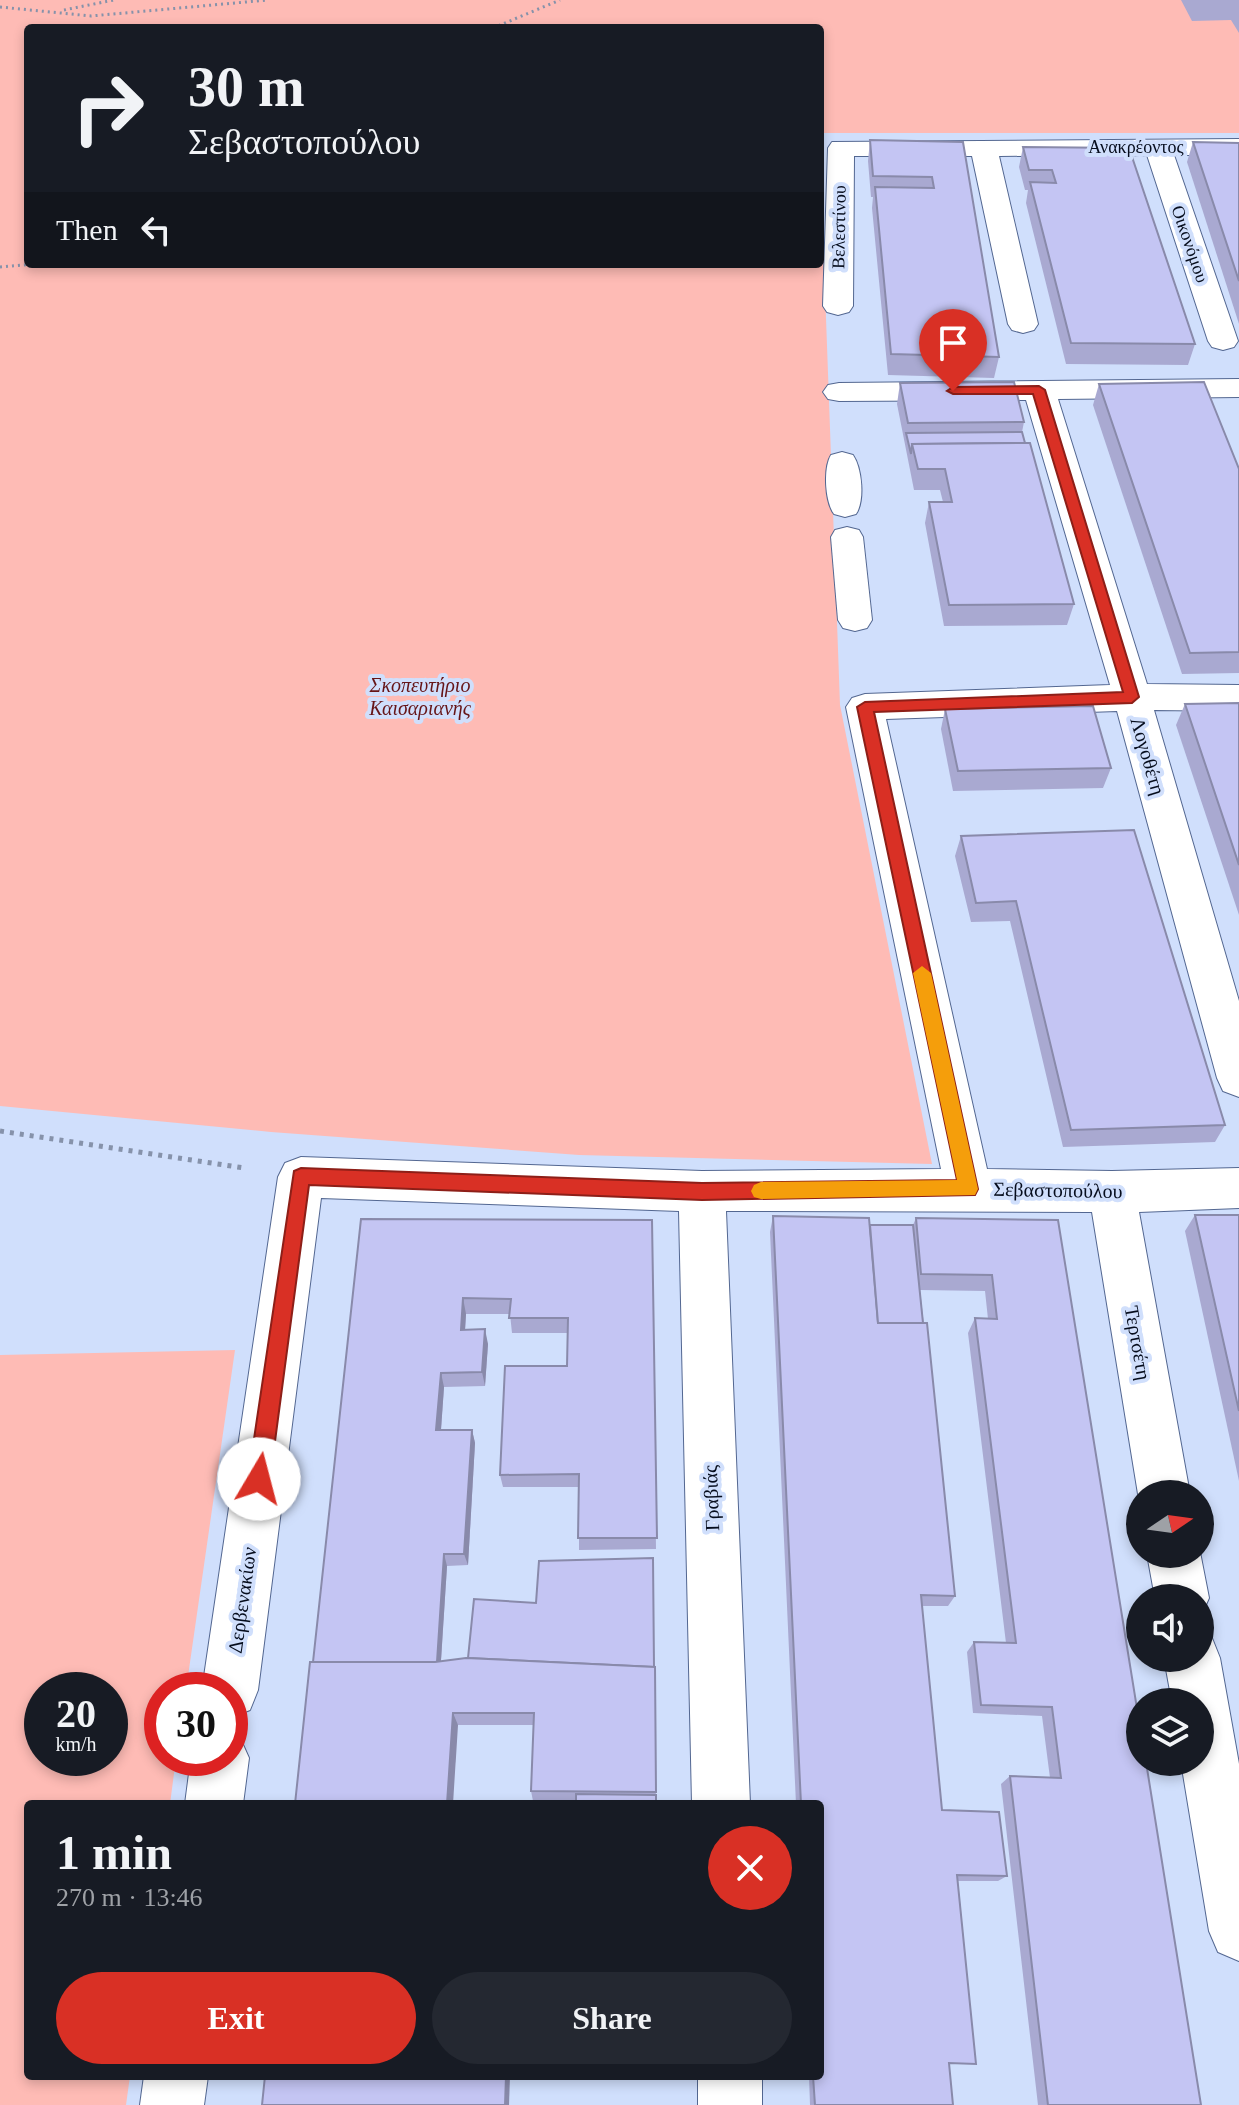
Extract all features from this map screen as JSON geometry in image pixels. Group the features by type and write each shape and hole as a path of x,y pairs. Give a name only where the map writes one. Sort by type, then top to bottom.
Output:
{"street":[{"name":"Οικονόμου","path":"1158,147 1223,341"},
{"name":"Ανακρέοντος","path":"841,148 1239,147"},
{"name":"Βελεστίνου","path":"838,306 841,148"},
{"path":"984,148 1023,324"},
{"path":"839,392 1239,388"},
{"name":"Λογοθέτη","path":"1039,390 1132,697 1239,1078"},
{"path":"842,462 855,620"},
{"path":"968,1189 865,707 1132,697 1239,698"},
{"name":"Σεβαστοπούλου","path":"301,1177 702,1191 968,1189 1112,1192 1239,1188"},
{"name":"Δερβενακίων","path":"232,1672 301,1177"},
{"name":"Γραβιάς","path":"702,1191 721,1800"},
{"name":"Τερτσέτη","path":"1112,1192 1162,1480"},
{"path":"215,1800 218,1776"},
{"path":"1212,1776 1239,1931"},
{"path":"172,2105 175,2080"},
{"path":"730,2080 730,2105"}],"path":[{"path":"61,11 114,0"},
{"path":"0,7 91,16 268,0"},
{"path":"503,24 560,0"},
{"path":"0,267 24,265"},
{"path":"0,1131 301,1177"}],"green space":[{"name":"Σκοπευτήριο Καισαριανής","path":"0,0 1239,0 1239,133 824,133 824,24 24,24 24,268 824,268 824,263 840,705 932,1164 579,1155 271,1132 0,1106"},
{"path":"235,1350 189,1672 144,1672 144,1776 174,1776 171,1800 24,1800 24,2080 129,2080 126,2105 0,2105 0,1355"}],"building":[{"path":"870,140 963,142 999,357 891,354 875,187 934,188 932,177 873,176"},
{"path":"1193,142 1239,143 1239,281"},
{"path":"1023,147 1129,148 1195,344 1071,343 1030,182 1056,183 1052,170 1029,170"},
{"path":"1014,382 1024,422 908,423 900,383"},
{"path":"1204,382 1239,469 1239,652 1190,653 1099,384"},
{"path":"1022,432 1025,443 912,444 911,454 906,433"},
{"path":"1030,443 1074,604 949,605 929,502 952,502 945,469 918,469 912,444"},
{"path":"1239,703 1239,865 1185,704"},
{"path":"1093,706 1111,768 958,771 945,709"},
{"path":"1134,830 1225,1125 1071,1130 1016,901 976,903 961,836"},
{"path":"1195,1215 1239,1215 1239,1411"},
{"path":"773,1216 869,1218 878,1323 927,1323 955,1596 921,1595 942,1810 999,1812 1007,1876 957,1875 976,2064 949,2063 953,2105 815,2105 813,2080 824,2080 824,1800 801,1800"},
{"path":"916,1218 1058,1220 1126,1640 1126,1672 1131,1672 1134,1688 1126,1688 1126,1776 1148,1776 1201,2105 1048,2105 1010,1776 1061,1778 1052,1707 981,1705 974,1642 1016,1643 975,1318 997,1319 992,1275 921,1274"},
{"path":"361,1219 652,1220 657,1538 578,1538 579,1474 500,1475 505,1366 567,1366 568,1318 509,1318 511,1299 463,1298 461,1330 485,1329 482,1372 441,1373 436,1430 472,1430 464,1554 444,1554 437,1662 313,1662"},
{"path":"870,1225 913,1225 923,1323 878,1323"},
{"path":"653,1558 654,1667 468,1658 474,1599 536,1603 539,1561"},
{"path":"466,1658 655,1667 656,1792 531,1791 534,1713 453,1713 447,1800 295,1800 310,1662 435,1662"},
{"path":"576,1794 656,1795 656,1800 576,1800"},
{"path":"265,2080 506,2080 505,2105 262,2105"}],"slow traffic":[{"path":"761,1191 968,1189 922,973"}],"route":[{"path":"259,1479 301,1177 702,1191 968,1189 865,707 1132,697 1039,390 953,391"}]}
